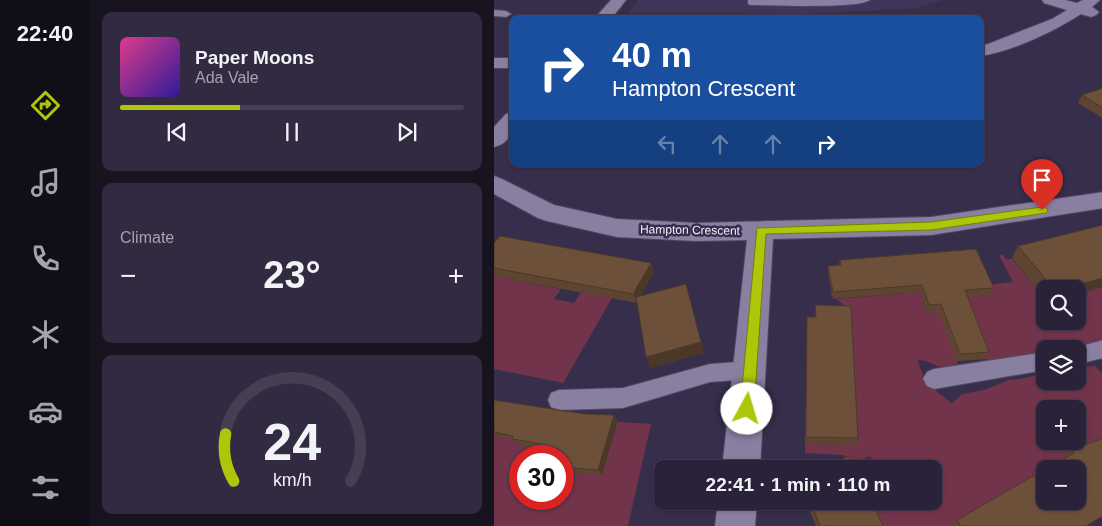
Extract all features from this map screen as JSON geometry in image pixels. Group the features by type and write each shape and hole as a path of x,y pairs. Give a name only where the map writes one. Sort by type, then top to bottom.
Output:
{"street":[{"path":"606,15 619,0"},
{"path":"1049,0 1087,4 1102,15"},
{"path":"984,50 992,49 1058,22 1087,4"},
{"path":"494,63 509,63"},
{"path":"494,141 509,123"},
{"name":"Hampton Crescent","path":"494,184 547,212 617,228 696,232 931,226 1102,200"},
{"path":"742,460 751,370 761,231"},
{"path":"735,526 737,510"}],"lane":[{"path":"750,2 842,2 866,0"},
{"path":"494,13 506,14"},
{"path":"1086,353 1102,349"},
{"path":"934,379 1036,362"},
{"path":"559,400 623,398 710,373 751,370"}],"shaded area":[{"path":"638,0 943,0 916,8 808,14 628,13"},
{"path":"999,255 1003,255 1006,259 1012,259 1036,288 1036,330 1086,330 1086,288 1102,285 1102,341 1086,345 1086,340 1036,340 1036,354 989,360 957,361 958,366 940,367 918,360 926,379 952,403 962,394 984,390 1009,380 1036,375 1036,390 1086,390 1086,367 1095,366 1102,373 1102,444 1080,460 1036,460 1036,478 953,526 875,526 867,510 942,510 942,460 872,460 870,456 861,460 845,460 844,455 805,453 805,444 856,445 851,347 846,307 830,294 839,299 920,292 927,313 938,312 931,290 978,296 990,295 986,285 1013,282"},
{"path":"494,276 561,289 554,299 574,303 581,292 612,298 563,383 494,369"},
{"path":"494,403 592,420 651,424 628,526 494,526"}],"building":[{"path":"1103,88 1103,108 1082,95"},
{"path":"1103,225 1103,278 1086,283 1086,280 1046,280 1018,246"},
{"path":"500,236 651,263 633,294 494,268 494,243"},
{"path":"976,249 994,288 965,290 989,352 960,354 941,304 929,305 922,285 833,292 828,266 841,265 840,260"},
{"path":"686,284 701,342 646,357 636,297"},
{"path":"815,305 851,306 858,438 806,437 807,317 816,317"},
{"path":"494,400 585,414 614,415 598,470 574,468 574,445 542,445 512,439 513,436 494,432"},
{"path":"1103,438 1103,516 1086,526 961,526 957,520 1036,474 1036,510 1086,510 1086,460 1062,460 1074,453 1072,450 1086,450 1086,445"},
{"path":"849,456 851,460 840,460"},
{"path":"814,510 875,510 883,526 826,525 820,526"}],"route":[{"path":"747,409 761,231 931,226 1042,210"}]}
